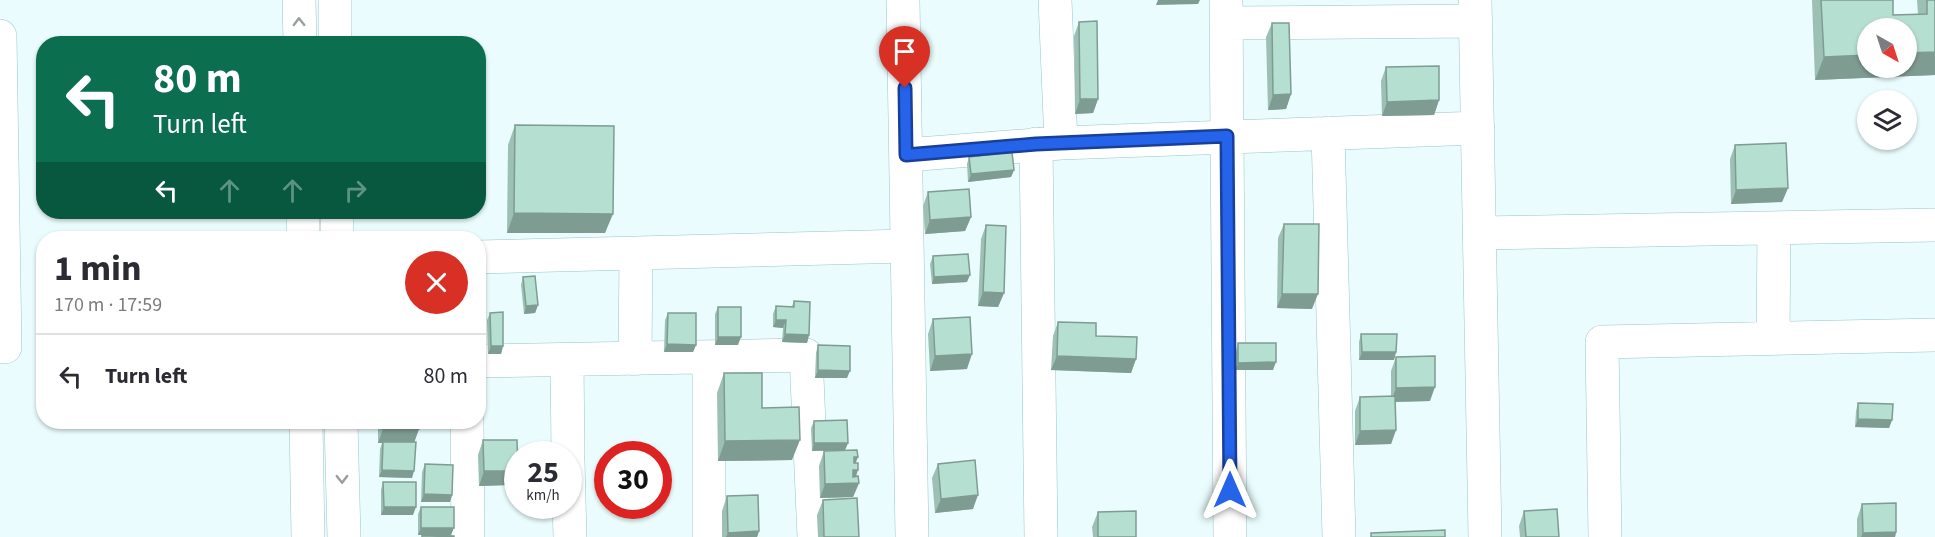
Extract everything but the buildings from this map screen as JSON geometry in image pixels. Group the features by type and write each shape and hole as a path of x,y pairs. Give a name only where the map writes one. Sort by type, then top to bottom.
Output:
{"street":[{"path":"299,0 300,36"},
{"path":"335,0 335,36"},
{"path":"903,0 912,537"},
{"path":"1041,537 1049,144 1055,0"},
{"path":"1230,537 1226,11 1475,10 1485,537"},
{"path":"0,36 5,347"},
{"path":"906,155 1049,144 1478,128"},
{"path":"1328,133 1339,537"},
{"path":"1480,233 1935,225"},
{"path":"1773,338 1774,229"},
{"path":"486,257 907,246"},
{"path":"635,359 636,253"},
{"path":"1605,537 1602,342 1935,335"},
{"path":"486,362 806,355 814,537"},
{"path":"709,358 709,537"},
{"path":"567,361 568,441"},
{"path":"306,429 308,537"},
{"path":"341,429 344,537"},
{"path":"466,429 468,537"},
{"path":"570,519 570,537"}],"route":[{"path":"905,88 906,155 1036,144 1227,136 1230,490"}]}
